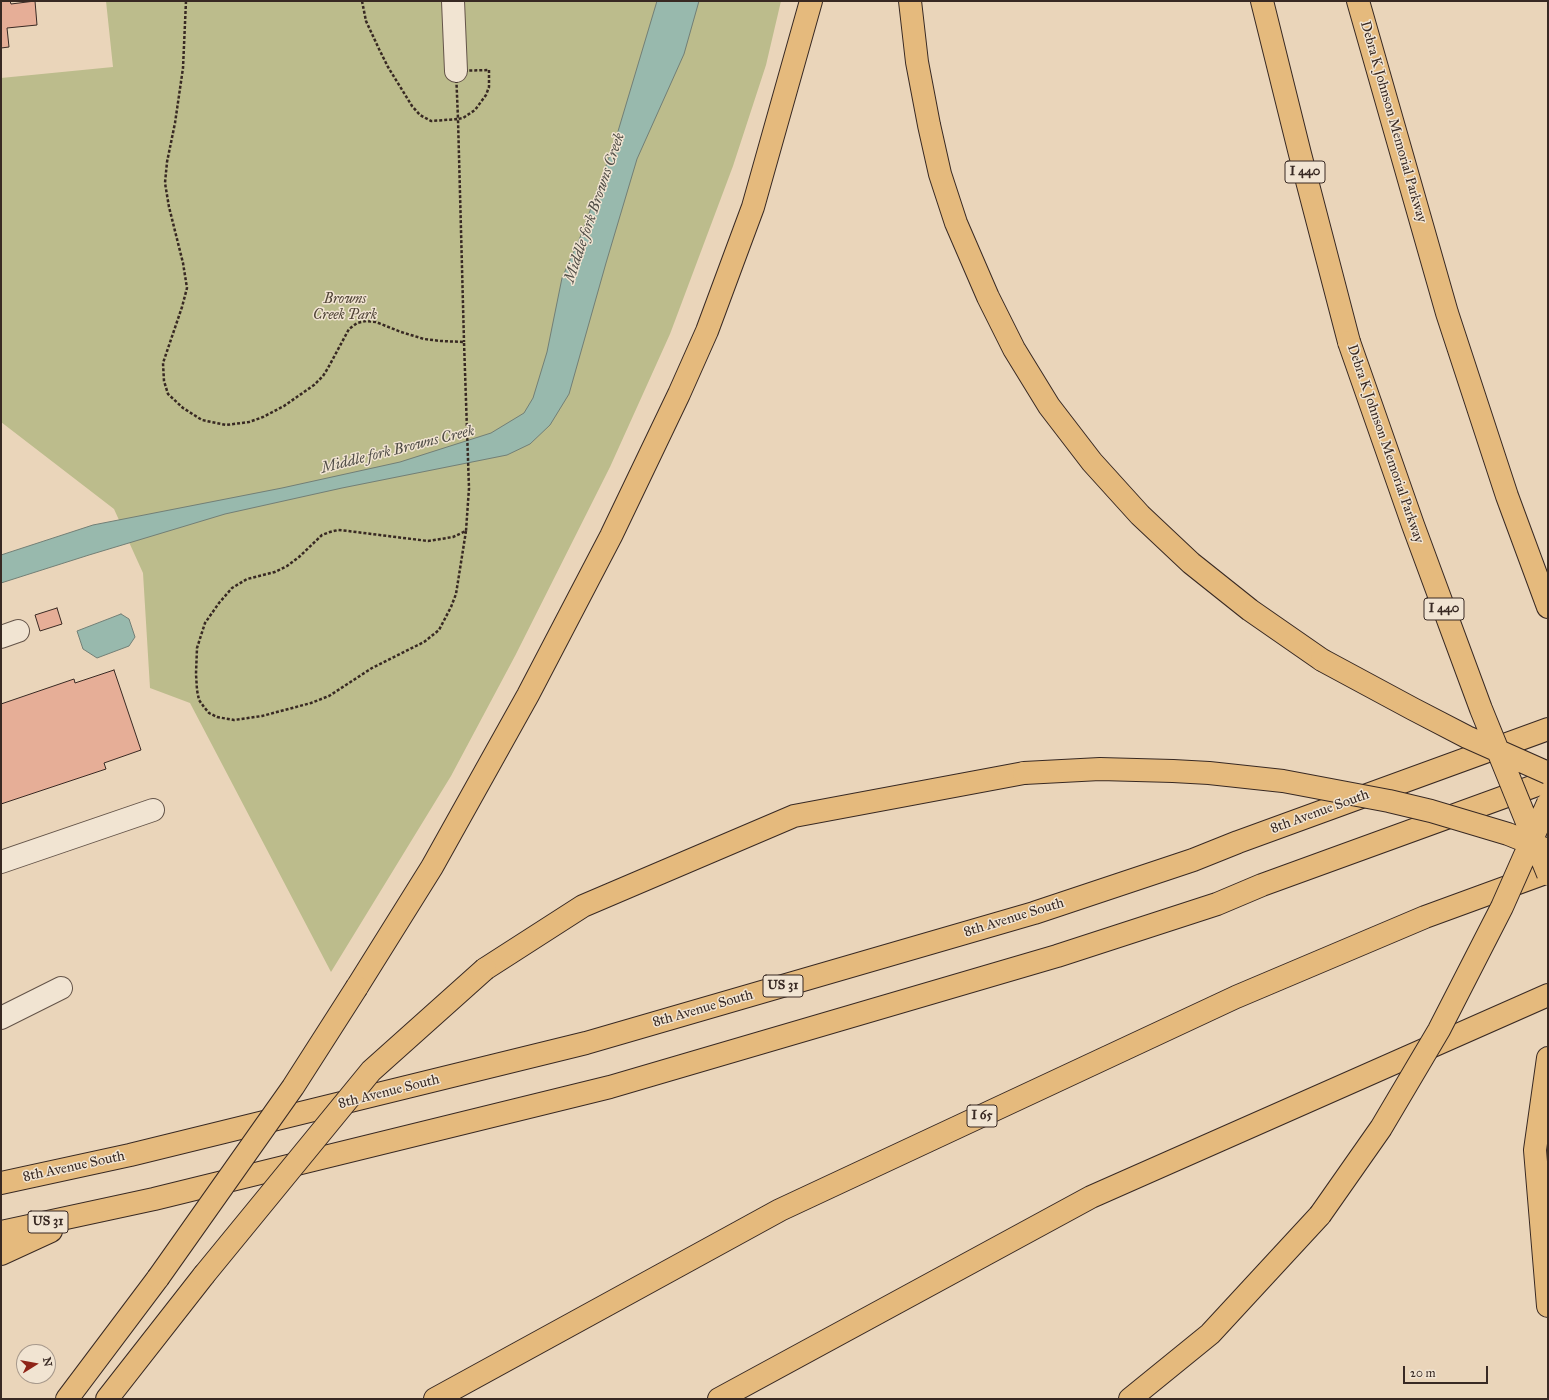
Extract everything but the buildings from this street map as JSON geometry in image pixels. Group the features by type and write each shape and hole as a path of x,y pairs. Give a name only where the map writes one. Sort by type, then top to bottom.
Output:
{"main road":[{"path":"67,1399 158,1278 293,1087 432,867 528,695 611,536 707,331 753,207 811,1"},
{"path":"910,1 917,62 929,125 940,174 956,223 988,297 1018,355 1049,406 1092,462 1140,515 1191,563 1250,610 1322,660 1406,706 1460,733 1548,773"},
{"name":"Debra K Johnson Memorial Parkway","path":"1262,1 1349,342 1413,525 1478,702 1548,873"},
{"name":"Debra K Johnson Memorial Parkway","path":"1358,1 1447,313 1506,496 1548,607"},
{"name":"8th Avenue South","path":"1,1183 130,1155 586,1043 1018,917 1193,860 1238,842 1548,729"},
{"path":"107,1399 204,1275 371,1072 485,969 583,906 794,816 1024,773 1100,769 1173,771 1209,773 1283,781 1389,801 1432,811 1508,834 1548,850"},
{"name":"US 31","path":"1,1232 154,1199 610,1087 1057,956 1217,904 1262,885 1548,781"},
{"path":"1130,1399 1210,1334 1320,1215 1381,1128 1439,1030 1502,907 1548,803"},
{"name":"I 65","path":"435,1399 780,1210 1236,998 1425,917 1548,873"},
{"path":"719,1399 1091,1196 1548,995"},
{"path":"1548,1058 1535,1150 1548,1306"},
{"path":"1,1254 95,1212"}],"street":[{"path":"453,1 456,71"},
{"path":"1,862 153,810"},
{"path":"1,1018 61,988"}],"path":[{"path":"186,1 183,68 175,123 167,162 165,183 169,207 183,263 187,288 163,363 164,381 168,394 194,416 211,423 226,425 249,422 263,417 299,396 314,385 323,376 349,329 353,325 361,322 376,322 424,339 441,342 464,342"},
{"path":"362,1 366,21 379,49 388,67 412,106 420,115 431,121 458,119 469,488 466,531 456,594 439,630 424,642 372,668 329,696 311,703 262,716 234,720 217,717 209,713 199,700 196,674 197,648 200,635 212,612 226,594 238,584 247,579 275,572 299,557 322,535 338,530 428,542 453,537 466,531"}],"green space":[{"name":"Browns Creek Park","path":"106,1 781,1 766,65 733,166 670,334 610,467 515,656 451,776 331,972 190,703 150,688 143,573 114,509 1,422 1,78 113,67"}],"water":[{"name":"Middle fork Browns Creek","path":"657,1 699,1 684,54 637,159 569,394 550,425 530,444 507,455 342,488 225,514 1,583 1,555 93,525 282,488 400,462 491,433 524,413 533,398 547,352 562,278 582,233 616,138"},
{"path":"121,614 129,619 135,637 129,646 97,658 83,649 77,631"}]}
